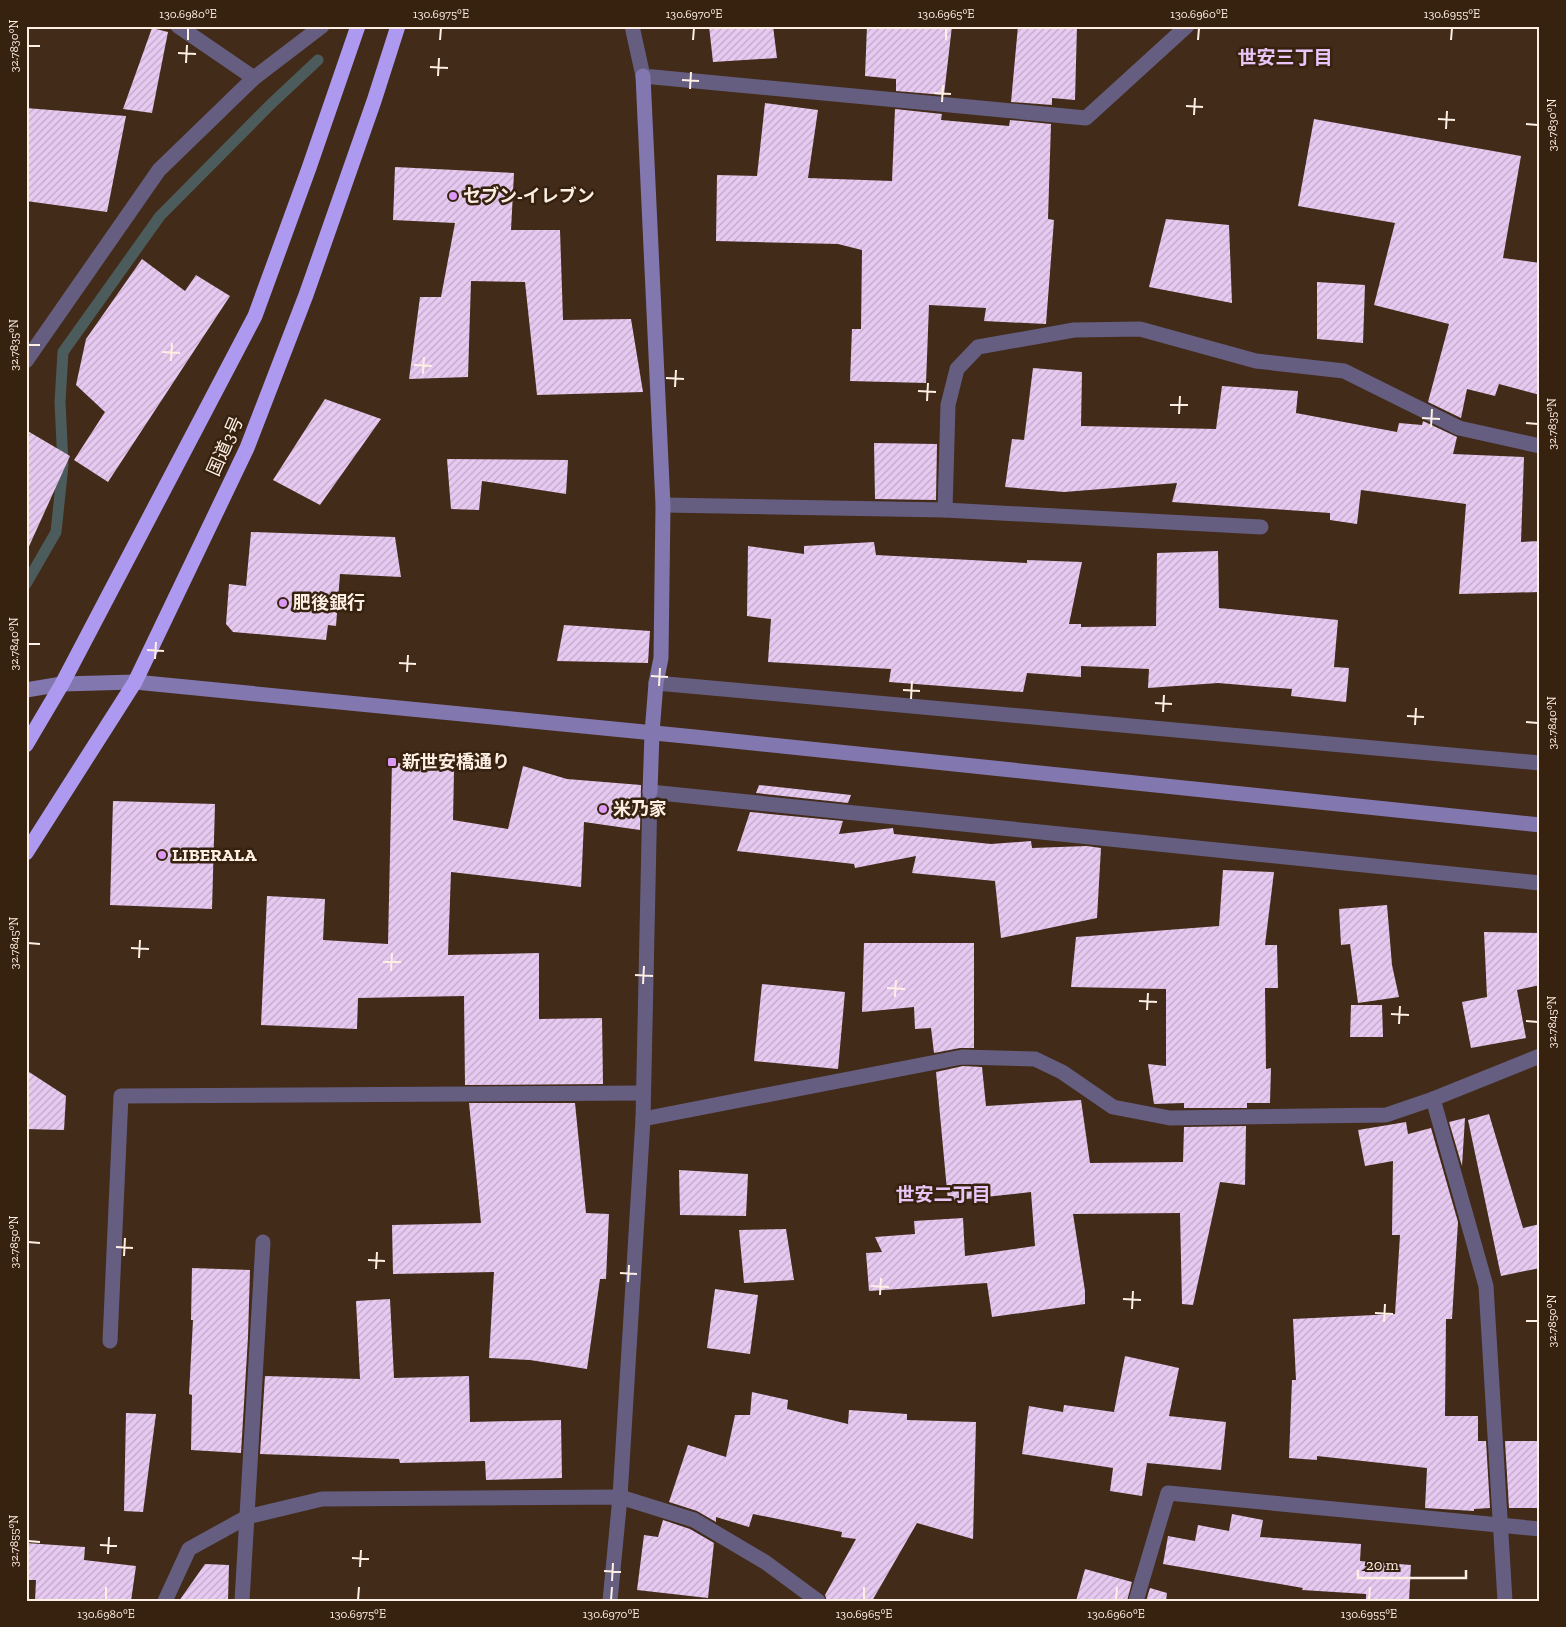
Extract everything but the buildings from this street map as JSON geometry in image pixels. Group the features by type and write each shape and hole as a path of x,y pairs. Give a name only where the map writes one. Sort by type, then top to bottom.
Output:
{"highway":[{"name":"国道3号","path":"26,745 62,684 256,316 358,26"},
{"name":"国道3号","path":"26,852 135,682 246,448 309,286 374,101 398,26"}],"street":[{"path":"178,26 254,78"},
{"path":"26,360 160,170 254,78 322,26"},
{"path":"610,1601 620,1497 643,1119 650,792 652,733 660,658 663,505 644,76 632,26"},
{"path":"644,76 1086,118 1186,26"},
{"path":"945,510 948,406 957,369 978,347 1074,330 1140,329 1256,361 1344,371 1459,428 1540,446"},
{"path":"663,505 945,510 1261,527"},
{"path":"26,690 62,684 135,682 652,733 1540,825"},
{"path":"656,683 1540,763"},
{"path":"650,792 1540,883"},
{"path":"643,1119 962,1057 1035,1058 1062,1072 1113,1107 1170,1118 1386,1115 1540,1056"},
{"path":"110,1342 121,1096 643,1093"},
{"path":"1433,1098 1486,1286 1506,1601"},
{"path":"242,1601 264,1242"},
{"path":"1136,1601 1168,1493 1540,1530"},
{"path":"165,1601 189,1549 247,1517 322,1499 620,1497 694,1520 765,1562 818,1601"}],"waterway":[{"path":"26,584 56,532 63,465 60,402 63,352 160,216 271,104 318,60"}],"place":[{"name":"セブン-イレブン","path":"453,196"},
{"name":"肥後銀行","path":"283,603"},
{"name":"新世安橋通り","path":"392,762"},
{"name":"米乃家","path":"603,809"},
{"name":"LIBERALA","path":"162,855"}],"district":[{"name":"世安三丁目","path":"1285,57"},
{"name":"世安二丁目","path":"943,1194"}]}
